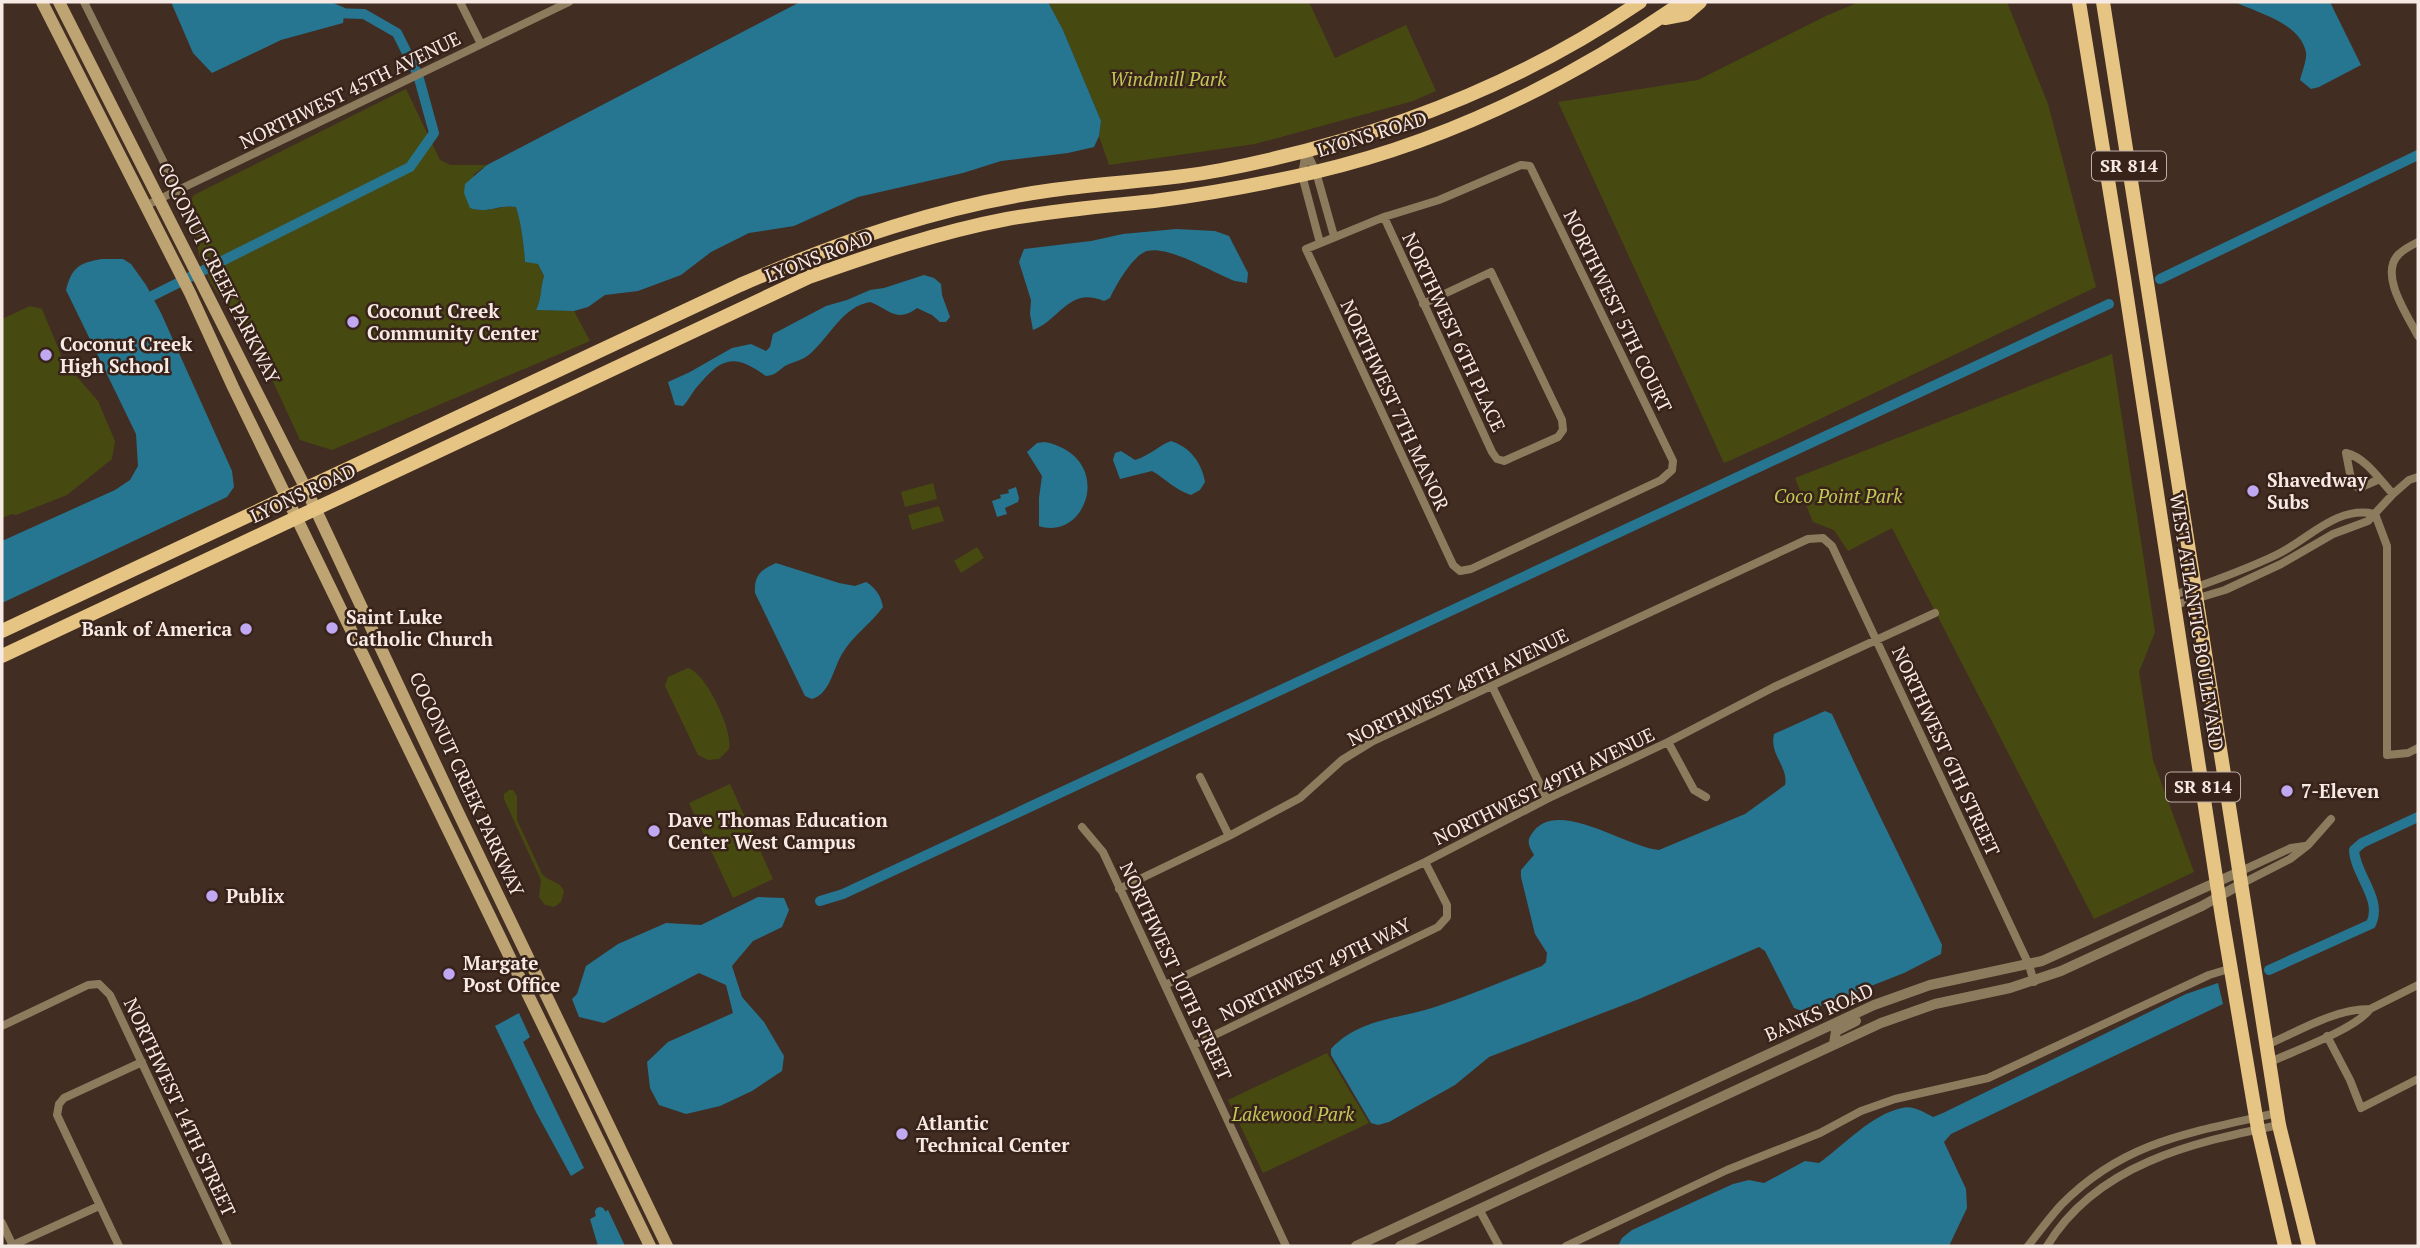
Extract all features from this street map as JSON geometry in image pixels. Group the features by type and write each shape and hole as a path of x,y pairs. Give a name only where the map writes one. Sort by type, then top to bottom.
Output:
{"main road":[{"name":"COCONUT CREEK PARKWAY","path":"42,2 175,263 196,290 246,367 667,1246"},
{"name":"COCONUT CREEK PARKWAY","path":"59,2 187,256 196,290 288,498 650,1246"},
{"name":"LYONS ROAD","path":"2,631 805,256 867,233 944,211 1010,197 1218,171 1306,151 1389,127 1465,98 1546,59 1640,2"},
{"name":"LYONS ROAD","path":"2,656 809,277 947,233 1009,219 1078,208 1214,193 1309,173 1413,143 1505,106 1580,68 1683,2"},
{"path":"1657,20 1686,14 1700,2"},
{"name":"WEST ATLANTIC BOULEVARD","path":"2079,2 2257,1124 2286,1246"},
{"name":"WEST ATLANTIC BOULEVARD","path":"2103,2 2278,1119 2308,1246"},
{"path":"2133,332 2155,330"}],"street":[{"path":"84,2 178,191"},
{"path":"460,2 481,44"},
{"name":"NORTHWEST 45TH AVENUE","path":"145,206 569,2"},
{"path":"1306,151 1320,243 1384,217"},
{"path":"1306,151 1309,173 1335,236"},
{"name":"NORTHWEST 5TH COURT","path":"1384,217 1439,200 1521,165 1530,166 1673,461 1672,470 1661,480 1471,569 1460,571"},
{"name":"NORTHWEST 6TH PLACE","path":"1384,217 1423,304 1497,459 1504,461 1558,437 1563,430 1562,420 1491,272 1423,304"},
{"path":"2418,242 2398,254 2393,268 2392,284 2418,336"},
{"name":"NORTHWEST 7TH MANOR","path":"1320,243 1306,249 1453,565 1460,571"},
{"path":"2380,479 2359,488 2352,484 2346,453 2355,456 2380,479 2393,494"},
{"path":"2197,593 2225,590 2281,565 2333,534 2368,521 2393,494 2409,480 2418,477"},
{"path":"2174,600 2197,593 2280,554 2325,524 2347,514 2364,511 2375,514"},
{"path":"2375,514 2387,546 2387,755 2408,753 2418,748"},
{"name":"NORTHWEST 6TH STREET","path":"1824,538 1832,546 2029,965 2034,982"},
{"name":"NORTHWEST 48TH AVENUE","path":"1119,889 1300,798 1342,760 1373,741 1808,539 1824,538"},
{"name":"NORTHWEST 49TH AVENUE","path":"1165,985 1425,862 1774,687 1935,612"},
{"path":"1492,686 1547,799"},
{"path":"1668,742 1694,790 1706,797"},
{"path":"1200,777 1229,836"},
{"name":"BANKS ROAD","path":"1401,1246 1881,1023 1935,1004 2034,982 2092,958 2291,848 2308,845 2331,818"},
{"name":"NORTHWEST 10TH STREET","path":"1082,827 1103,852 1286,1246"},
{"name":"NORTHWEST 49TH WAY","path":"1194,1045 1438,926 1447,917 1447,905 1425,862"},
{"name":"BANKS ROAD","path":"1356,1246 1874,1005 1917,990 2029,965 2218,889"},
{"path":"1566,1246 1727,1170 1820,1133 1861,1111 1895,1099 1988,1078 2209,975 2232,968"},
{"name":"NORTHWEST 14TH STREET","path":"2,1026 89,985 99,984 110,995 228,1246"},
{"path":"2267,1045 2338,1014 2356,1009 2370,1009 2418,985"},
{"path":"1834,1044 1836,1031 1893,1005 1917,990"},
{"path":"2270,1062 2365,1016 2370,1009"},
{"path":"2327,1036 2361,1108 2418,1079"},
{"path":"119,1246 57,1115 59,1104 64,1098 142,1062"},
{"path":"2028,1246 2062,1205 2123,1157 2157,1142 2278,1119"},
{"path":"2047,1246 2056,1230 2090,1196 2128,1170 2194,1144 2257,1124"},
{"path":"2,1223 12,1246 99,1206"},
{"path":"1479,1209 1499,1246"}],"green space":[{"name":"Windmill Park","path":"1048,2 1309,2 1335,58 1406,25 1436,91 1413,101 1255,144 1109,165 1099,136 1101,121 1063,30"},
{"path":"1859,2 2007,2 2048,104 2096,287 1724,463 1558,102 1698,80"},
{"path":"406,89 440,160 450,165 487,165 474,174 470,208 482,210 516,207 525,262 538,264 544,277 536,310 574,311 590,341 332,450 300,440 256,345 211,283 199,255 196,233 186,207 194,195"},
{"path":"30,306 42,309 64,362 98,401 115,441 112,459 67,495 2,518 2,319"},
{"name":"Coco Point Park","path":"2112,354 2155,632 2139,672 2153,760 2194,872 2094,919 1892,528 1848,551 1834,530 1813,522 1795,478"},
{"path":"933,483 937,499 905,507 901,492"},
{"path":"939,506 944,521 912,530 908,515"},
{"path":"977,547 984,558 961,573 954,561"},
{"path":"688,668 703,680 723,717 729,749 719,759 708,760 698,755 665,686 668,677"},
{"path":"730,784 773,879 733,898 689,803"},
{"path":"513,790 517,796 517,820 542,874 560,885 564,891 561,902 554,907 545,905 539,897 541,880 504,799 504,794"},
{"name":"Lakewood Park","path":"1327,1053 1369,1123 1263,1173 1228,1100"}],"water":[{"path":"171,2 331,2 345,8 343,23 281,40 212,73 193,53"},
{"path":"800,2 1048,2 1063,30 1101,121 1094,147 1001,161 963,173 858,197 794,226 749,233 711,252 681,275 638,291 605,295 588,307 574,311 536,310 544,276 538,264 525,262 516,207 482,210 470,208 464,193 465,184 487,165"},
{"path":"2235,2 2330,2 2361,65 2311,89 2300,80 2306,52 2296,34 2277,20"},
{"path":"1176,229 1215,231 1229,236 1248,273 1247,283 1235,281 1167,252 1147,251 1131,264 1110,298 1104,301 1082,298 1073,301 1033,330 1031,300 1019,262 1024,249"},
{"path":"102,259 123,259 131,264 146,285 232,471 234,487 227,497 2,603 2,541 115,490 130,480 138,466 136,434 66,290 78,267"},
{"path":"924,275 941,284 950,317 946,322 940,322 917,308 910,313 898,315 870,302 852,309 810,354 775,374 766,376 745,364 728,362 713,370 683,406 675,405 668,382 732,348 751,344 766,351 770,347 773,334 826,306"},
{"path":"1171,441 1184,447 1198,462 1205,482 1200,490 1191,495 1185,493 1152,471 1120,479 1113,460 1115,453 1121,451 1135,460"},
{"path":"1045,442 1067,451 1081,464 1087,479 1087,496 1081,510 1070,522 1056,528 1039,526 1042,476 1027,452 1037,443"},
{"path":"1016,487 1018,502 1005,508 1007,514 997,517 992,501"},
{"path":"776,563 839,583 855,586 866,582 875,590 882,603 883,607 846,647 827,687 812,699 805,696 755,593 759,574"},
{"path":"1825,711 1832,714 1942,945 1941,954 1904,973 1805,1012 1794,1008 1765,951 1759,947 1639,999 1489,1057 1455,1085 1389,1122 1378,1125 1371,1123 1331,1055 1331,1049 1353,1031 1448,1002 1542,966 1546,962 1547,953 1535,934 1521,877 1521,870 1534,855 1529,840 1542,824 1556,820 1573,822 1659,850 1745,814 1785,785 1784,772 1774,748 1774,734"},
{"path":"758,897 784,898 789,910 782,927 753,941 732,966 742,997 764,1022 784,1056 782,1071 752,1091 720,1106 686,1114 659,1105 650,1088 647,1062 668,1042 733,1013 726,985 699,973 604,1023 579,1017 572,999 577,994 586,966 618,944 666,923 701,925"},
{"path":"2218,983 2223,1004 1951,1134 1944,1142 1966,1189 1967,1208 1949,1246 1618,1246 1622,1238 1632,1230 1733,1184 1749,1180 1764,1183 1805,1161 1819,1163 1869,1124 1891,1111 1910,1107 1933,1117 2186,994"},
{"path":"519,1013 530,1037 523,1042 584,1168 571,1176 536,1112 495,1026"},
{"path":"608,1210 625,1246 598,1246 590,1219"}],"waterway":[{"path":"142,301 410,167 434,133 418,75 397,33 364,14 331,13"},
{"path":"2160,279 2418,155"},
{"path":"820,901 843,894 2109,304"},
{"path":"2269,970 2371,924 2374,905 2354,850 2362,843 2418,817"},
{"path":"600,1212 609,1246"}],"place":[{"name":"Coconut Creek Community Center","path":"353,322"},
{"name":"Coconut Creek High School","path":"46,355"},
{"name":"Shavedway Subs","path":"2253,491"},
{"name":"Saint Luke Catholic Church","path":"332,628"},
{"name":"Bank of America","path":"246,629"},
{"name":"7-Eleven","path":"2287,791"},
{"name":"Dave Thomas Education Center West Campus","path":"654,831"},
{"name":"Publix","path":"212,896"},
{"name":"Margate Post Office","path":"449,974"},
{"name":"Atlantic Technical Center","path":"902,1134"}]}
